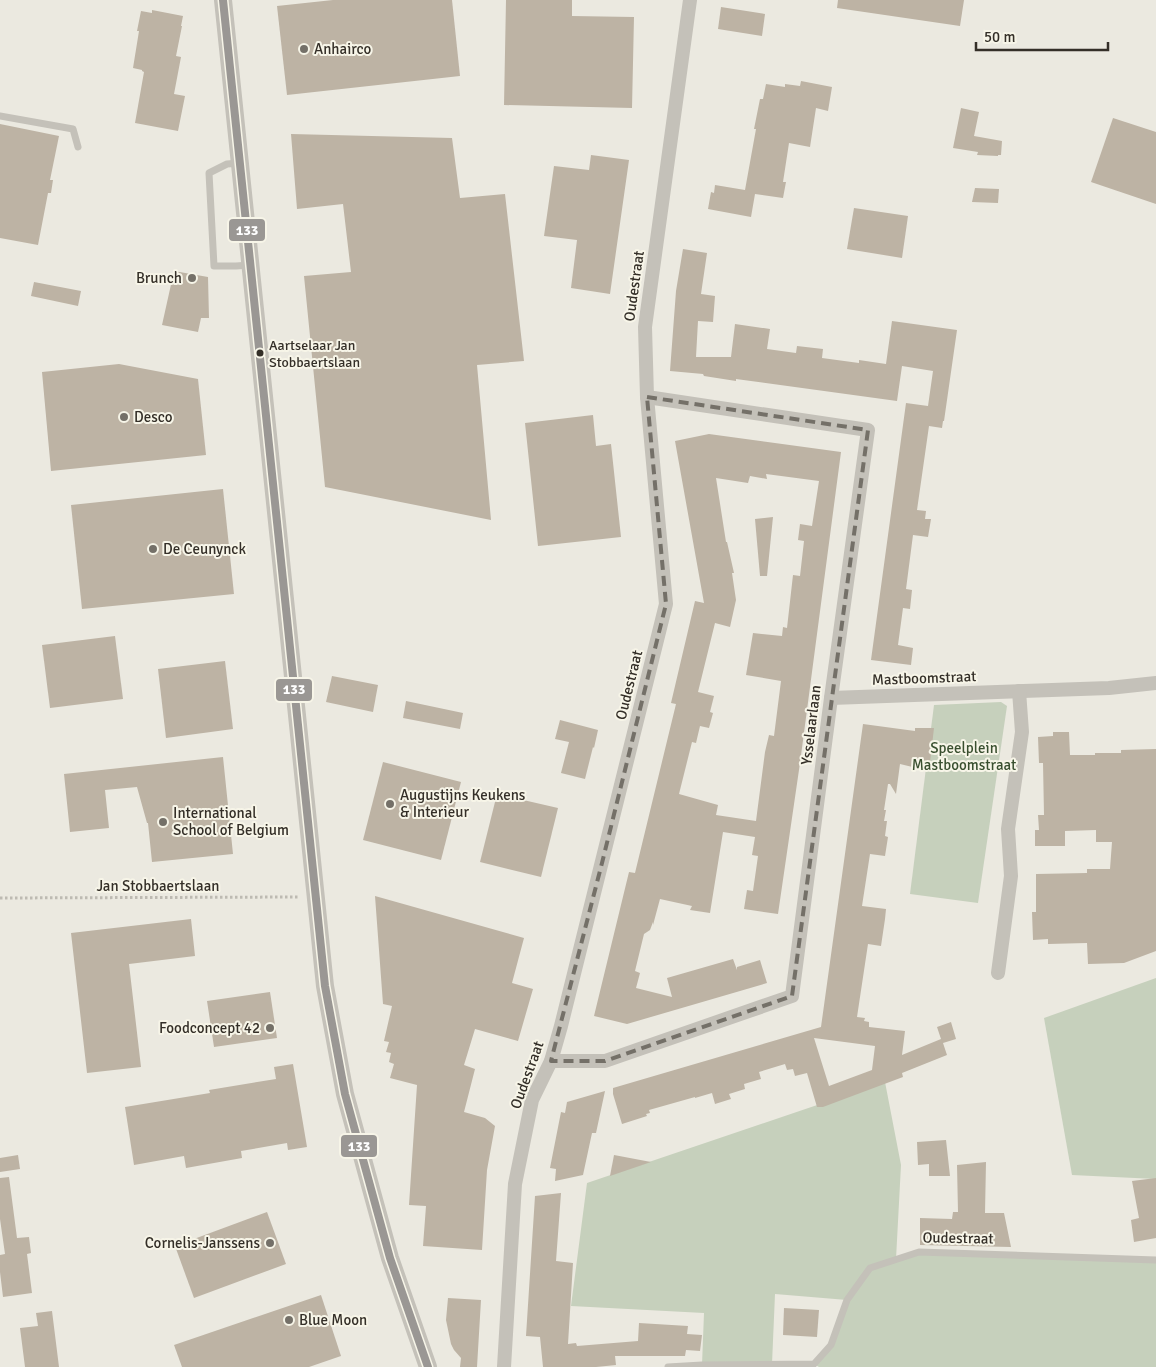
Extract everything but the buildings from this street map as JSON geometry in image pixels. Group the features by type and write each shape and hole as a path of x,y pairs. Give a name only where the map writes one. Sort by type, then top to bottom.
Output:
{"street":[{"path":"223,0 325,986 345,1094 390,1258 428,1367"},
{"name":"Oudestraat","path":"504,1367 515,1184 532,1100 550,1061 561,1026 666,604 647,398 645,327 690,0"},
{"name":"Ysselaarlaan","path":"550,1061 604,1061 792,996 868,430 647,398"},
{"name":"Mastboomstraat","path":"831,698 1109,688 1156,684"},
{"path":"998,973 1011,876 1008,830 1022,732 1018,691"}],"lane":[{"path":"0,116 73,129 78,147"},
{"path":"240,163 227,164 209,173 214,266 251,265"},
{"name":"Oudestraat","path":"668,1367 814,1364 831,1345 847,1300 870,1268 919,1252 1156,1260"}],"path":[{"name":"Jan Stobbaertslaan","path":"0,898 302,898 316,895"}],"highlighted area":[{"path":"647,397 868,430 792,996 605,1061 551,1061 602,863 666,604"}],"green space":[{"name":"Speelplein Mastboomstraat","path":"1001,702 1007,706 978,903 910,894 934,705"},
{"path":"1156,978 1156,1179 1072,1175 1044,1018"},
{"path":"885,1082 901,1165 896,1259 919,1252 1156,1260 1156,1367 819,1367 814,1364 831,1345 847,1300 775,1294 772,1364 702,1365 704,1313 571,1306 587,1183"}],"transit line":[{"name":"133","path":"223,0 325,986 345,1094 390,1258 428,1367"}],"place":[{"name":"Anhairco","path":"304,49"},
{"name":"Brunch","path":"192,278"},
{"name":"Aartselaar Jan Stobbaertslaan","path":"260,353"},
{"name":"Desco","path":"124,417"},
{"name":"De Ceunynck","path":"153,549"},
{"name":"Augustijns Keukens & Interieur","path":"390,804"},
{"name":"International School of Belgium","path":"163,822"},
{"name":"Foodconcept 42","path":"270,1028"},
{"name":"Cornelis-Janssens","path":"270,1243"},
{"name":"Blue Moon","path":"289,1320"}]}
